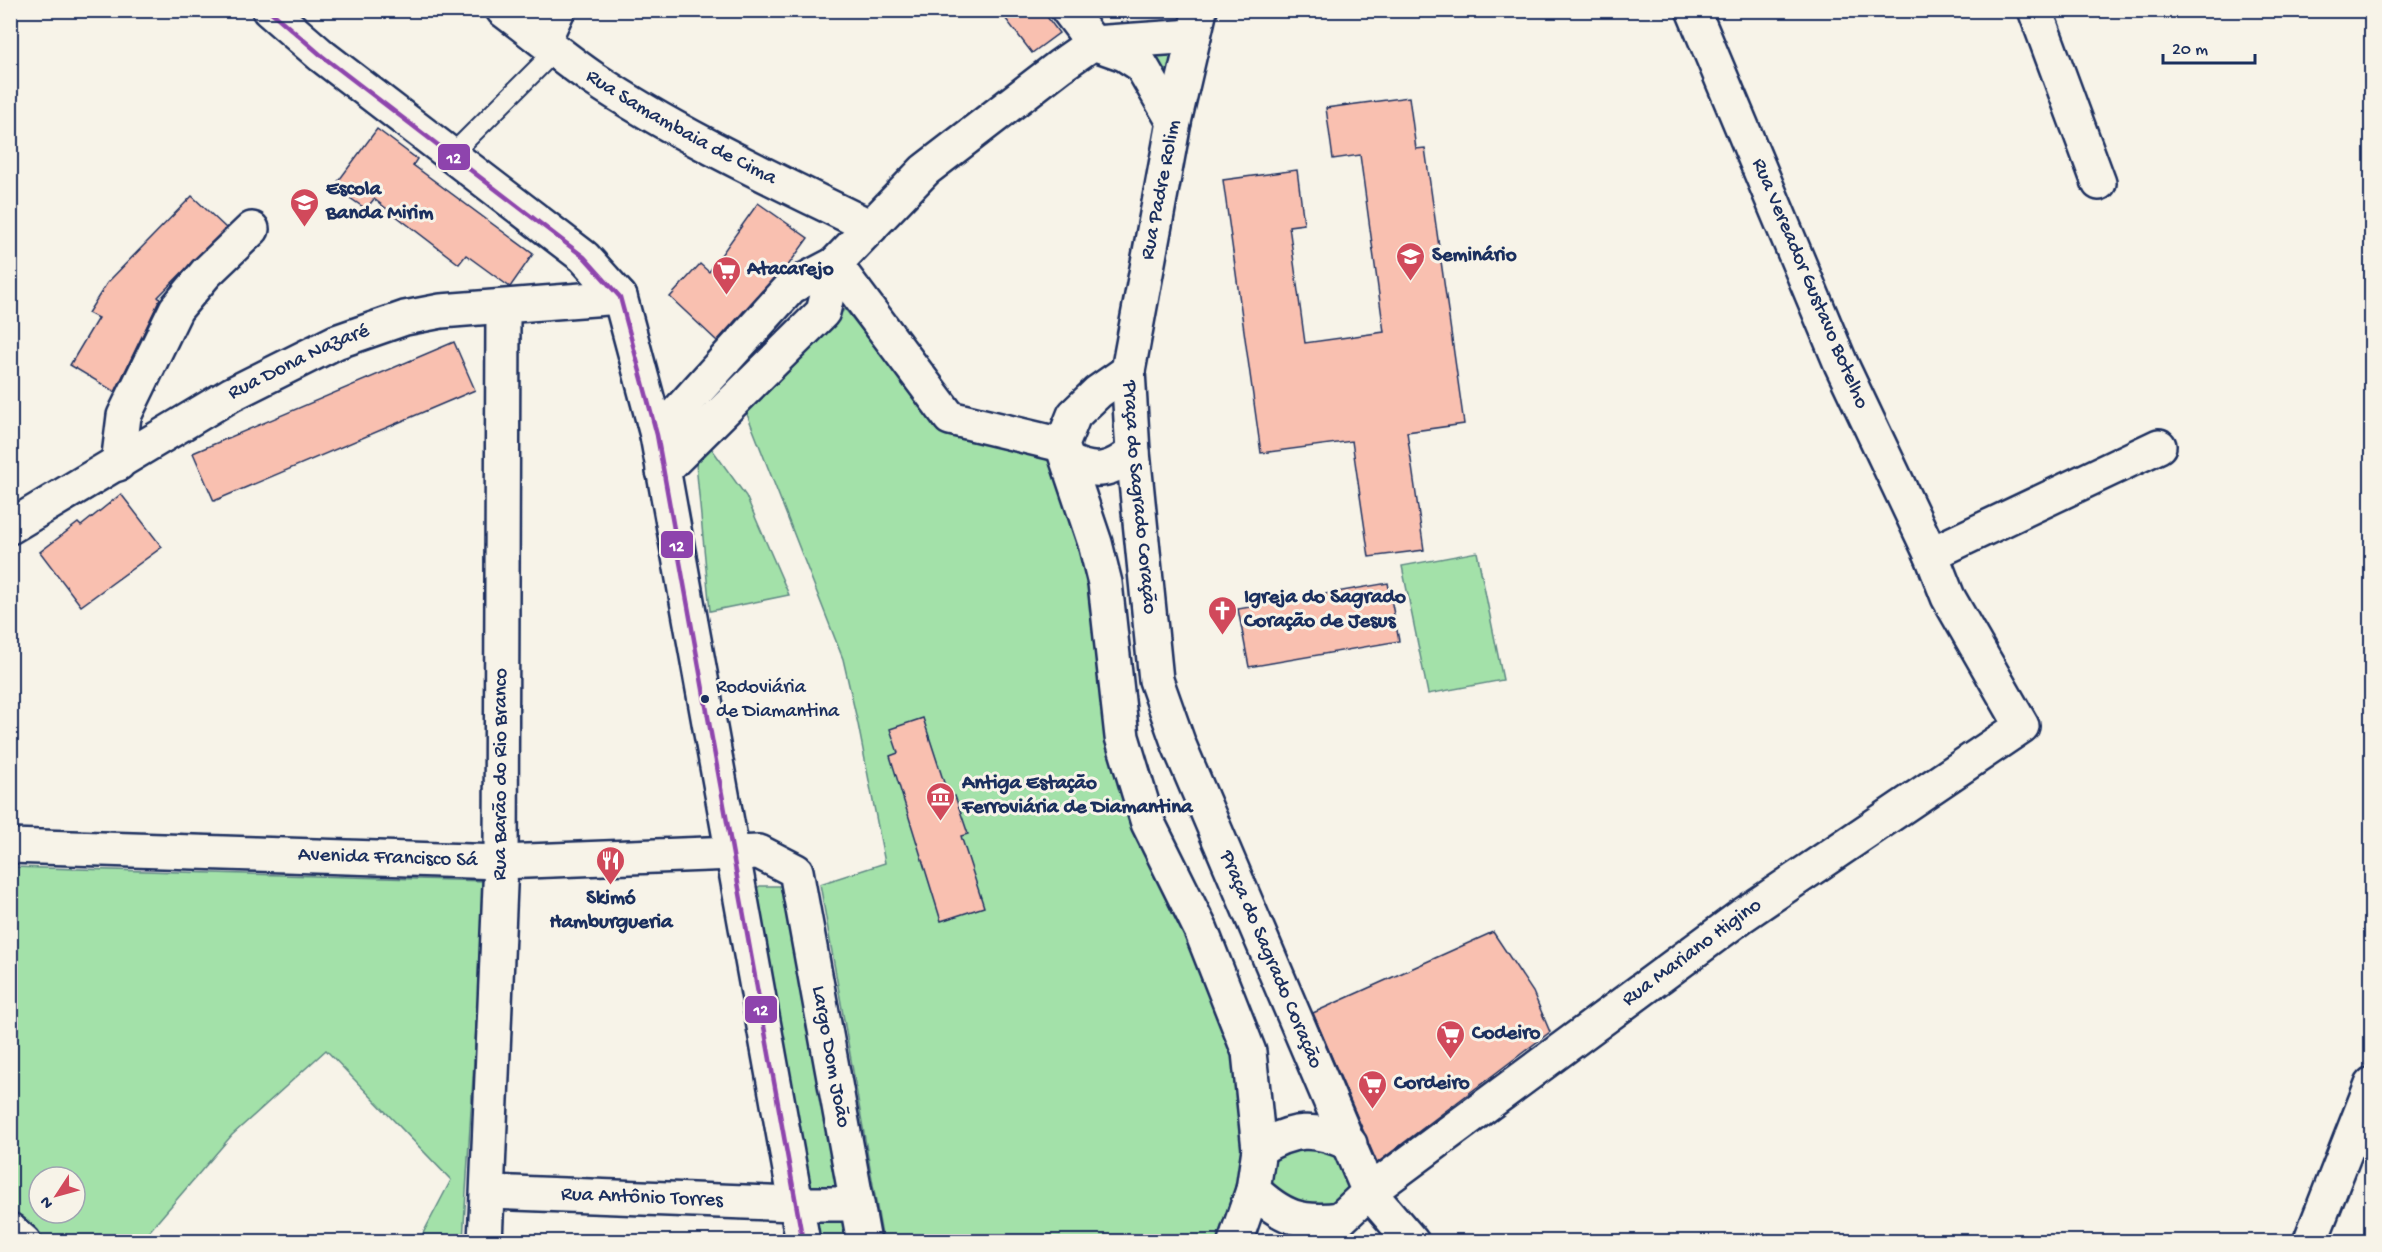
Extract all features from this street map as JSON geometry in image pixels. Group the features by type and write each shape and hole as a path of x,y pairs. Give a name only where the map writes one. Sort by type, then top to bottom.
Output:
{"street":[{"path":"269,10 322,56 585,257 620,297 657,435 735,852 794,1204 803,1242"},
{"name":"Rua Samambaia de Cima","path":"503,10 593,79 727,156 871,227"},
{"path":"550,45 558,10"},
{"path":"1068,10 1093,43 1124,54 1142,65 1174,122"},
{"name":"Rua Vereador Gustavo Botelho","path":"1693,10 1841,364 1931,554 1948,597 2022,726"},
{"path":"2035,10 2099,183"},
{"path":"657,435 791,287 835,264 925,170 1093,43 1197,23"},
{"name":"Rua Padre Rolim","path":"1128,371 1174,122 1197,23"},
{"path":"118,464 124,416 176,309 206,273 252,229"},
{"path":"835,264 950,418 1065,453 1084,469 1100,469 1119,465 1133,452"},
{"path":"663,471 824,312 835,264"},
{"name":"Rua Dona Nazaré","path":"10,527 232,394 336,342 405,318 441,311 620,297"},
{"name":"Rua Barão do Rio Branco","path":"485,1242 489,1192 501,862 503,307"},
{"name":"Praça do Sagrado Coração","path":"1128,371 1133,452 1156,680 1179,745 1369,1192 1412,1242"},
{"name":"Praça do Sagrado Coração","path":"1128,371 1098,392 1074,415 1065,453 1105,583 1122,737 1148,823 1201,930 1249,1052 1258,1149 1253,1190 1235,1242"},
{"path":"1931,554 2159,446"},
{"name":"Rua Mariano Higino","path":"1369,1192 1743,915 2022,726"},
{"name":"Avenida Francisco Sá","path":"10,846 501,862 759,852 778,859 795,871"},
{"name":"Largo Dom João","path":"795,871 864,1242"},
{"path":"2310,1242 2372,1084"},
{"path":"1258,1149 1280,1135 1303,1132 1328,1133 1350,1144"},
{"path":"1253,1190 1271,1207 1295,1219 1318,1222 1340,1219"},
{"name":"Rua Antônio Torres","path":"489,1192 794,1204 857,1204"},
{"path":"1316,1242 1369,1192"},
{"path":"10,1230 24,1242"}],"lane":[{"path":"450,156 550,45"}],"green space":[{"path":"1177,42 1165,96 1132,43"},
{"path":"845,309 941,429 1054,460 1088,560 1106,721 1238,1052 1247,1169 1218,1241 883,1241 820,884 885,863 843,659 745,409"},
{"path":"709,445 746,496 789,595 710,611 695,453"},
{"path":"1477,552 1503,680 1428,694 1402,566"},
{"path":"10,867 485,881 463,1241 419,1241 451,1180 326,1050 232,1135 141,1241 49,1241 28,1225 87,1225 87,1165 27,1165 27,1224 11,1212"},
{"path":"760,886 786,886 853,1241 817,1241 751,892"},
{"path":"1282,1145 1344,1148 1362,1192 1317,1217 1261,1188 1266,1154"}],"building":[{"path":"999,10 1042,10 1059,33 1032,53"},
{"name":"Seminário","path":"1409,97 1416,149 1425,148 1464,424 1407,432 1424,550 1369,557 1352,441 1261,453 1223,180 1297,170 1304,224 1289,226 1305,343 1384,332 1360,155 1333,159 1326,108"},
{"path":"377,129 417,159 413,165 533,254 510,287 466,255 459,264 374,199 366,209 334,187"},
{"path":"192,196 226,228 158,297 160,299 115,392 70,365 98,318 88,313 107,283"},
{"path":"758,203 808,238 787,267 777,274 717,341 670,297 700,264 709,272"},
{"path":"454,342 475,390 214,501 193,453"},
{"path":"121,494 162,547 81,606 40,552 78,523 81,526"},
{"path":"1388,583 1399,641 1249,667 1238,609"},
{"name":"Antiga Estação Ferroviária de Diamantina","path":"923,718 949,798 955,796 968,834 961,836 984,907 941,921 890,756 898,753 890,729"},
{"path":"1493,932 1533,992 1550,1032 1377,1163 1313,1013"}],"transit line":[{"name":"12","path":"269,10 322,56 584,257 620,297 657,435 803,1242"}],"place":[{"name":"Escola Banda Mirim","path":"305,228"},
{"name":"Seminário","path":"1411,282"},
{"name":"Atacarejo","path":"726,296"},
{"name":"Igreja do Sagrado Coração de Jesus","path":"1223,636"},
{"name":"Rodoviária de Diamantina","path":"705,699"},
{"name":"Antiga Estação Ferroviária de Diamantina","path":"941,822"},
{"name":"Skimó Hamburgueria","path":"611,886"},
{"name":"Codeiro","path":"1451,1060"},
{"name":"Cordeiro","path":"1373,1110"}]}
